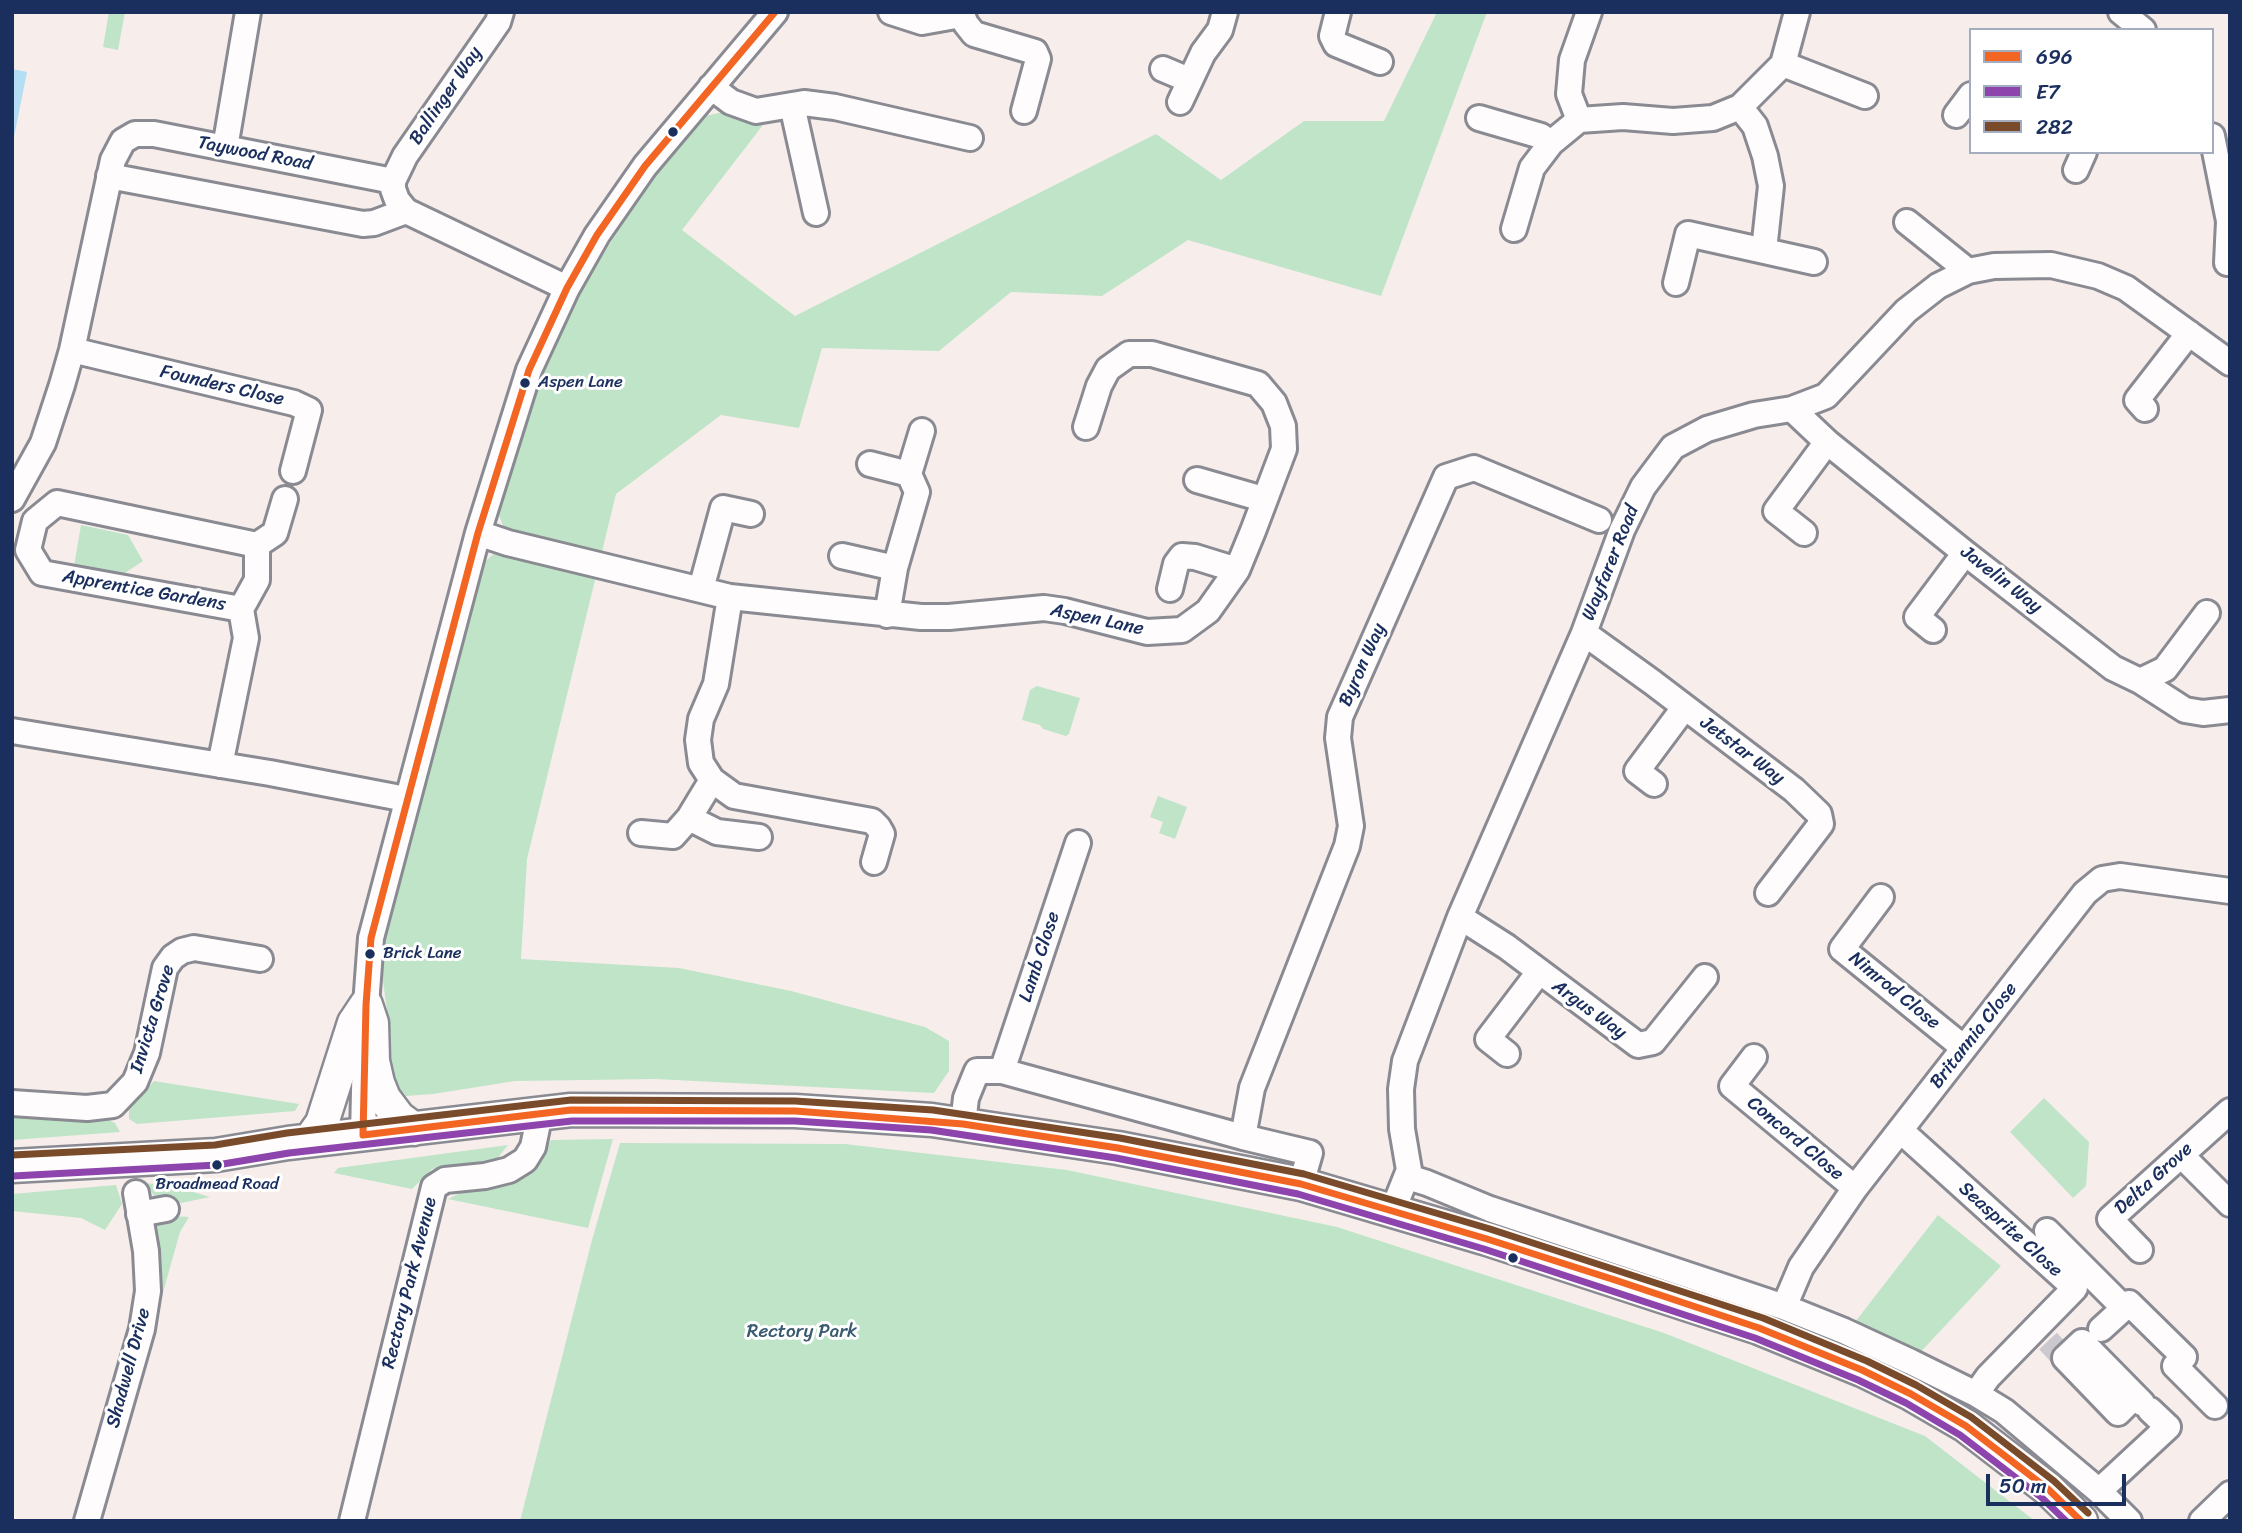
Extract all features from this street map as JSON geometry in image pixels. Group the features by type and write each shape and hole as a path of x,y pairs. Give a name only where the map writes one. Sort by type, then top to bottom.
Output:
{"main road":[{"path":"366,1005 372,1023 373,1060 378,1083 384,1098 399,1118 414,1129"},
{"path":"310,1140 322,1123 354,1023 366,1005"},
{"path":"12,1166 216,1155 310,1140 571,1110 795,1111 962,1124 1118,1148 1301,1184 1488,1239 1759,1328 1862,1370 1912,1394 1966,1426 2048,1489 2081,1521"}],"street":[{"path":"225,148 248,12"},
{"name":"Ballinger Way","path":"393,181 405,156 498,22 501,12"},
{"path":"363,1135 366,1005 371,937 478,533 529,370 567,288 597,235 645,166 775,12"},
{"path":"891,12 922,22 961,14 974,34 1035,52 1038,59 1024,111"},
{"path":"1163,69 1184,91 1220,30 1225,12"},
{"path":"1338,12 1332,36 1336,44 1380,62"},
{"path":"1579,120 1569,94 1573,60 1589,12"},
{"path":"1514,229 1532,169 1551,143 1579,120 1623,117 1686,120 1713,118 1740,107 1783,64 1797,12"},
{"path":"1783,64 1865,96"},
{"path":"711,87 731,102 756,111 804,103 835,107 970,138"},
{"path":"1956,115 1969,98"},
{"path":"792,105 816,212"},
{"path":"1740,107 1755,127 1765,156 1771,187 1764,250"},
{"path":"1479,118 1541,136 1551,143"},
{"name":"Taywood Road","path":"12,499 43,443 72,350 109,176 117,148 128,136 154,134 393,181"},
{"path":"2214,146 2229,221 2227,263"},
{"path":"109,176 363,223 374,223 406,211"},
{"path":"393,181 394,195 406,211 567,288"},
{"path":"1907,222 1968,271"},
{"path":"1676,283 1688,234 1814,262"},
{"name":"Wayfarer Road","path":"1408,1177 1409,1161 1402,1129 1401,1089 1405,1061 1460,917 1584,633 1622,530 1643,487 1673,447 1707,429 1754,415 1792,409 1826,396 1906,311 1938,286 1968,271 1994,266 2051,265 2098,276 2126,288 2230,363"},
{"path":"2145,408 2137,400 2189,333"},
{"name":"Founders Close","path":"72,350 294,403 309,410 293,471"},
{"name":"Aspen Lane","path":"478,533 508,543 730,597 887,615 949,617 1045,608 1147,632 1182,631 1208,611 1237,570 1284,449 1283,426 1275,403 1258,384 1152,354 1129,354 1108,369 1099,386 1086,427"},
{"name":"Javelin Way","path":"1792,409 1827,442 2113,668 2140,681 2185,710 2203,713 2230,710"},
{"path":"887,615 895,568 917,492 909,474 922,431"},
{"path":"1804,533 1776,511 1827,442"},
{"path":"870,464 909,474"},
{"name":"Byron Way","path":"1243,1137 1252,1088 1348,846 1351,827 1338,738 1340,717 1446,477 1474,468 1599,520"},
{"path":"1198,480 1263,499"},
{"path":"257,545 275,533 285,499"},
{"name":"Apprentice Gardens","path":"220,765 246,638 240,609 257,580 257,545 57,503 35,521 28,550 42,573 240,609"},
{"path":"701,589 723,508 751,514"},
{"path":"1933,631 1917,617 1965,553"},
{"path":"842,556 895,568"},
{"path":"1170,589 1176,564 1182,556 1195,556 1237,570"},
{"path":"730,597 716,684 701,719 698,740 701,764 712,780 734,796 872,821 881,834 874,862"},
{"path":"2140,681 2165,669 2207,613"},
{"name":"Jetstar Way","path":"1584,633 1794,790 1819,814 1821,824 1768,894"},
{"path":"1654,784 1637,771 1684,708"},
{"path":"12,731 407,799"},
{"path":"641,833 673,836 689,818 712,780"},
{"path":"689,818 717,832 759,837"},
{"name":"Lamb Close","path":"1002,1071 1078,843"},
{"name":"Britannia Close","path":"1784,1307 1801,1267 1855,1188 2085,893 2102,879 2120,876 2230,891"},
{"name":"Nimrod Close","path":"1881,897 1842,949 1964,1048"},
{"name":"Argus Way","path":"1460,917 1507,947 1638,1045 1653,1042 1705,977"},
{"name":"Invicta Grove","path":"12,1102 87,1108 113,1105 135,1082 147,1053 165,968 173,957 194,948 260,959"},
{"path":"1507,1055 1488,1039 1539,972"},
{"name":"Concord Close","path":"1754,1057 1732,1086 1855,1188"},
{"path":"962,1124 966,1098 977,1071 1002,1071 1310,1153 1301,1184"},
{"name":"Delta Grove","path":"2140,1250 2110,1219 2230,1111"},
{"name":"Rectory Park Avenue","path":"352,1521 435,1187 445,1180 485,1176 509,1170 525,1160 533,1147 540,1113"},
{"name":"Seasprite Close","path":"1900,1130 2075,1288 2052,1346 1987,1377 1976,1394"},
{"path":"2181,1154 2230,1204"},
{"path":"1392,1210 1408,1177 1490,1209 1784,1307 1844,1331 1976,1394 2004,1411 2099,1491 2129,1521"},
{"name":"Shadwell Drive","path":"87,1521 142,1329 148,1291 146,1251 138,1203 166,1209"},
{"path":"2047,1231 2124,1308"},
{"path":"2101,1329 2129,1303 2184,1357 2175,1366 2223,1414"},
{"path":"2052,1346 2118,1413 2149,1409 2099,1491"},
{"path":"2048,1489 2072,1468"},
{"path":"2203,1521 2230,1494"}],"green space":[{"path":"109,12 125,12 118,50 103,47"},
{"path":"1437,12 1487,12 1381,296 1188,240 1102,296 1011,292 939,351 822,348 799,428 721,415 616,494 527,859 521,959 679,968 791,991 925,1027 949,1041 949,1071 934,1093 655,1079 515,1081 406,1096 394,1083 381,1043 387,1010 381,967 388,917 481,565 496,552 525,547 503,526 497,510 530,407 580,292 640,195 700,117 724,112 766,121 682,230 795,316 1156,134 1221,180 1304,121 1384,121"},
{"path":"81,525 128,535 143,561 122,575 74,566"},
{"path":"1037,686 1080,698 1069,734 1066,736 1022,720 1030,690"},
{"path":"1158,796 1187,807 1175,839 1159,833 1163,822 1150,817"},
{"path":"154,1081 299,1104 295,1111 137,1124 129,1119 129,1109"},
{"path":"2044,1098 2089,1142 2086,1186 2073,1198 2010,1132"},
{"path":"12,1113 102,1117 115,1123 120,1132 12,1140"},
{"path":"613,1139 588,1228 448,1199 462,1192 511,1185 538,1166 551,1140"},
{"name":"Rectory Park","path":"620,1143 845,1144 1067,1170 1337,1227 1664,1333 1925,1436 2035,1521 520,1521 592,1240"},
{"path":"508,1145 496,1160 432,1169 412,1189 334,1173 338,1168"},
{"path":"146,1183 180,1188 210,1197 181,1203 169,1195 154,1196"},
{"path":"116,1185 122,1204 105,1230 81,1218 12,1211 12,1194"},
{"path":"1938,1215 2001,1266 1915,1358 1852,1326"},
{"path":"189,1217 180,1232 160,1303 156,1298 151,1231 158,1219"}],"water":[{"path":"12,69 27,72 12,147"}],"tunnel":[{"path":"2048,1341 2061,1355"}],"transit line":[{"name":"696","path":"363,1135 366,1005 371,938 478,533 529,370 567,288 597,235 645,166 775,12"},
{"name":"282","path":"12,1155 215,1145 287,1133 571,1100 795,1101 933,1110 1120,1138 1304,1174 1490,1229 1763,1318 1867,1361 1971,1417 2054,1481 2088,1513"},
{"name":"696","path":"363,1135 571,1110 795,1111 963,1124 1118,1148 1301,1184 1618,1281 1759,1328 1862,1370 1966,1426 2048,1489 2081,1521"},
{"name":"E7","path":"13,1176 217,1165 289,1153 572,1121 795,1121 931,1130 1116,1158 1298,1194 1484,1249 1755,1338 1858,1380 1906,1403 1960,1435 2041,1497 2066,1521"}],"place":[{"name":"Aspen Lane","path":"525,383"},
{"name":"Brick Lane","path":"370,954"},
{"name":"Broadmead Road","path":"217,1165"}]}
